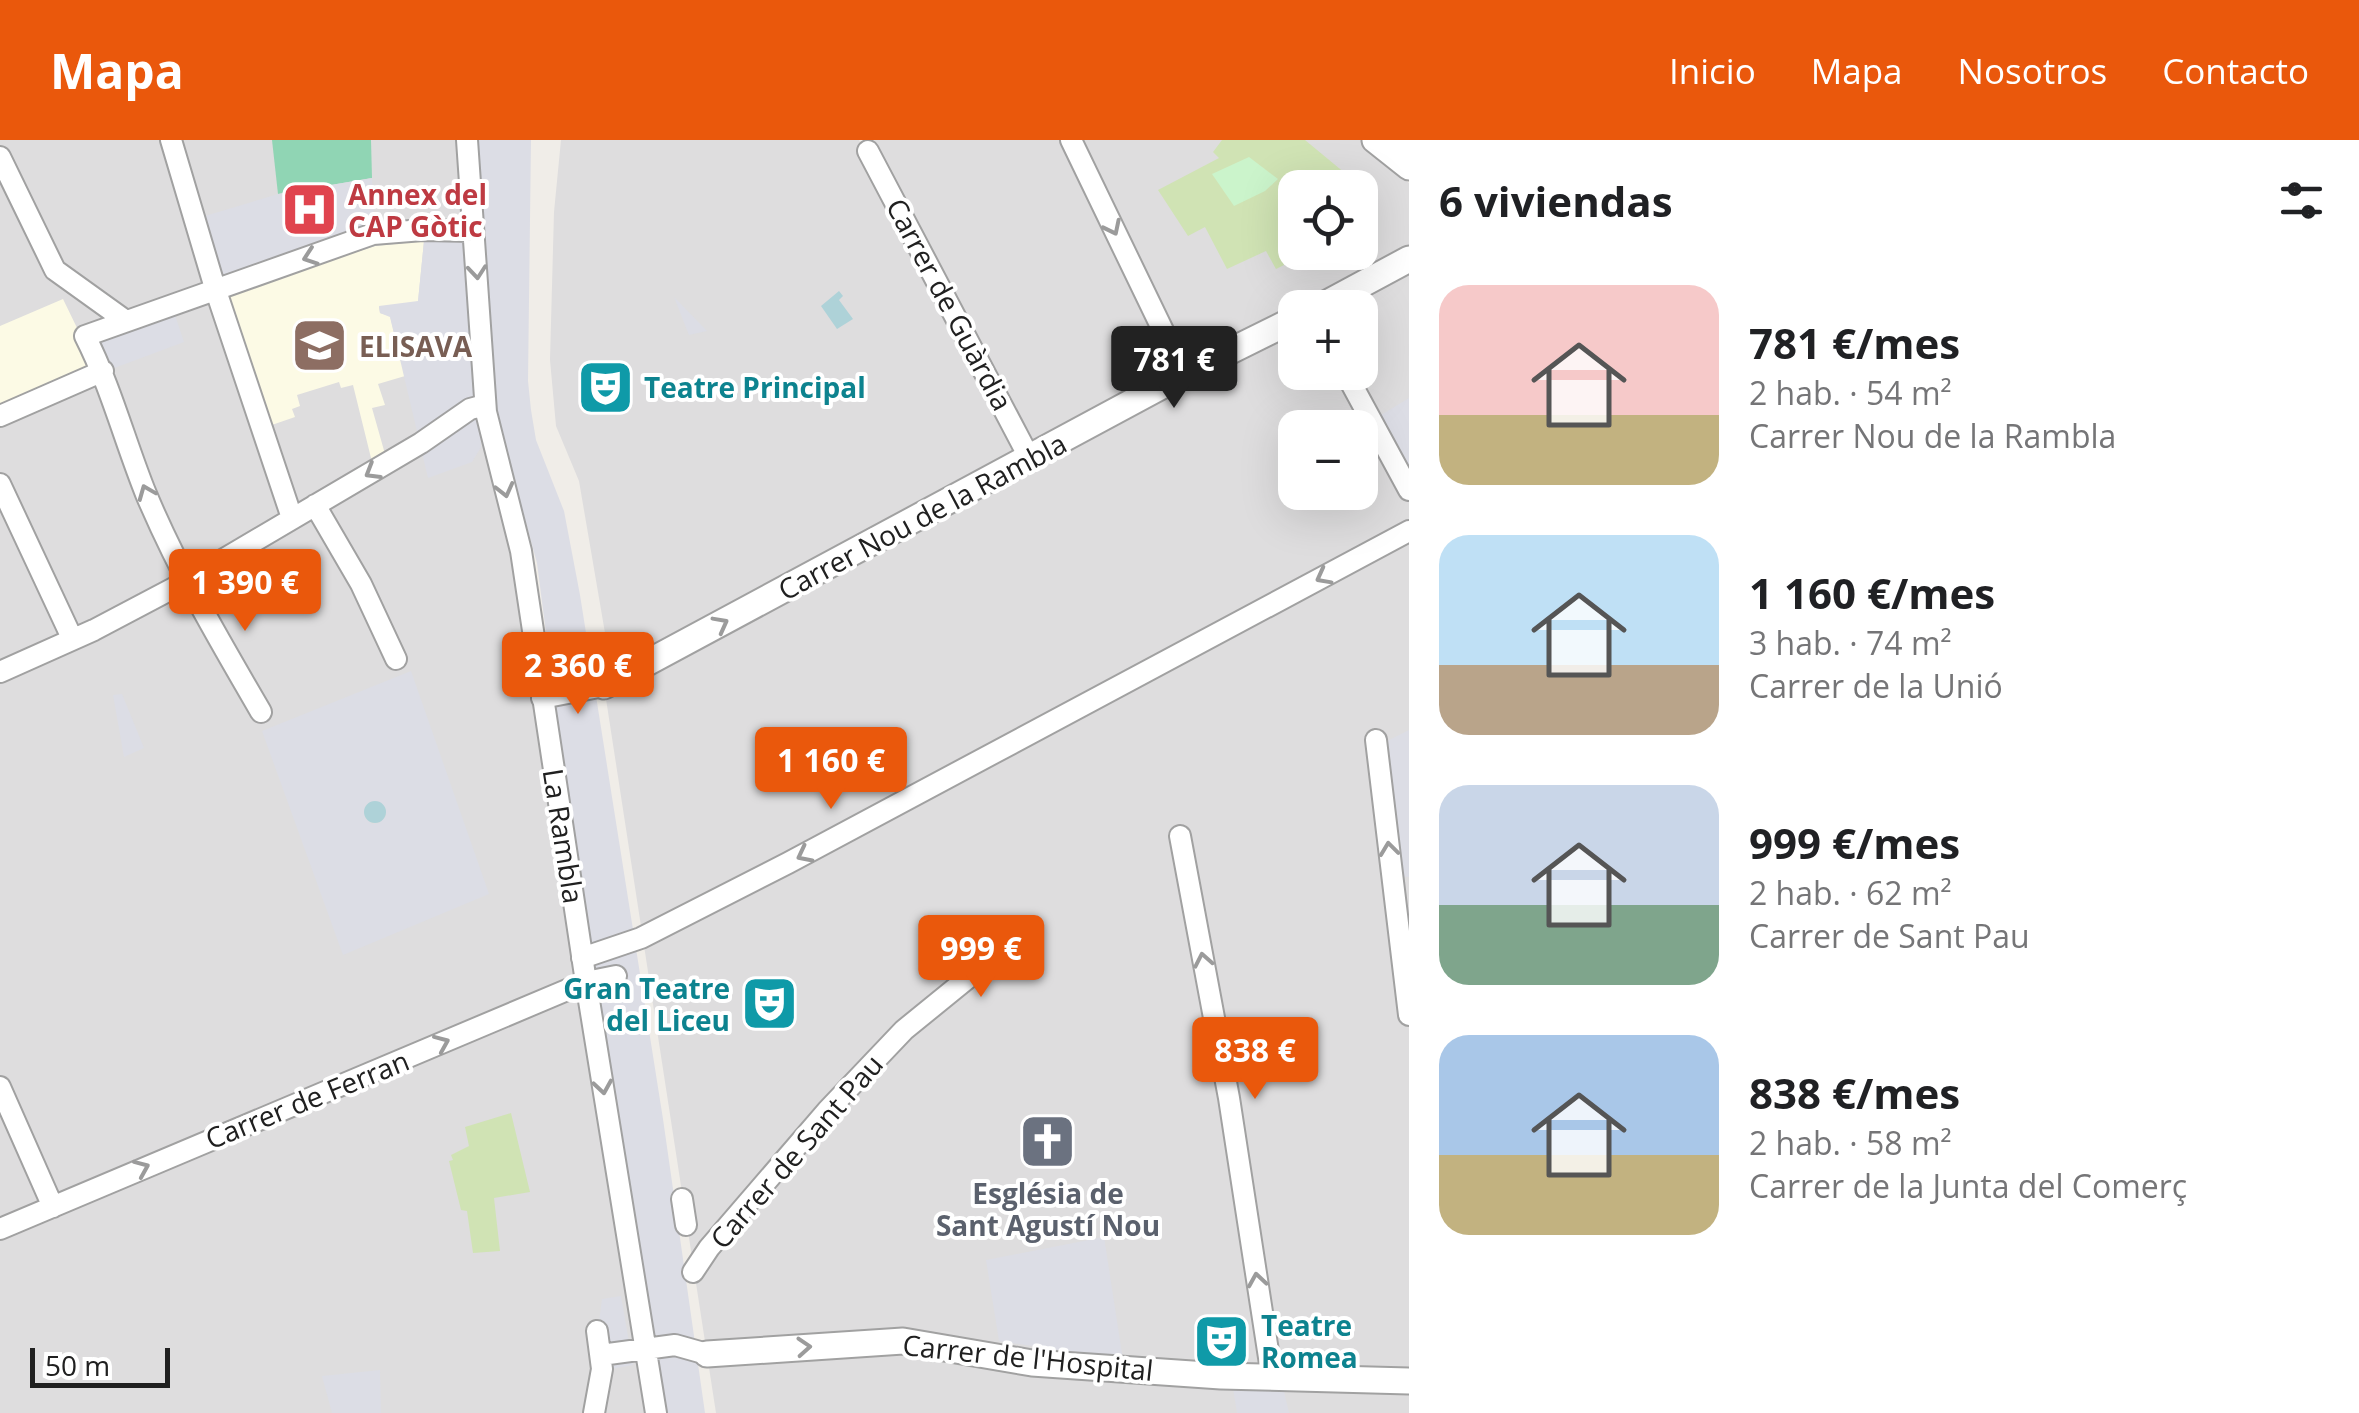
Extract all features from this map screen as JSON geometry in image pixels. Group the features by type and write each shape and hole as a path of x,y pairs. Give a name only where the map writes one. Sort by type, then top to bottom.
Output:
{"street":[{"path":"171,140 215,288 292,518"},
{"name":"La Rambla","path":"466,140 486,405 521,551 641,1350 656,1413"},
{"path":"1071,140 1184,374"},
{"path":"1375,140 1409,167"},
{"name":"Carrer de Guàrdia","path":"868,150 1030,459"},
{"path":"0,156 55,270 126,321"},
{"path":"261,712 185,582 132,458 103,371 85,336 374,234 474,230"},
{"path":"1351,290 1409,259"},
{"name":"Carrer Nou de la Rambla","path":"604,686 1184,374 1278,327"},
{"path":"0,416 103,371"},
{"path":"1355,390 1409,490"},
{"path":"0,672 185,582 421,443 470,408 486,405"},
{"path":"0,484 72,638"},
{"path":"315,505 361,584 396,659"},
{"path":"582,958 642,942 1409,531"},
{"path":"542,698 604,686"},
{"path":"1376,740 1409,1015"},
{"path":"1180,836 1230,1098 1272,1377"},
{"name":"Carrer de Sant Pau","path":"693,1272 826,1111 904,1030 995,956"},
{"name":"Carrer de Ferran","path":"0,1229 586,982 616,976"},
{"path":"0,1087 53,1207"},
{"path":"682,1200 686,1225"},
{"path":"594,1413 602,1362 597,1332"},
{"name":"Carrer de l'Hospital","path":"701,1353 903,1342 1032,1362 1409,1381"},
{"path":"602,1362 675,1345 701,1353"}],"shaded area":[{"path":"0,140 467,140 481,316 656,1413 0,1413"},
{"path":"476,140 531,140 531,410 536,440 564,511 580,595 705,1413 664,1413 561,749 537,563 495,411"},
{"path":"561,140 859,140 989,395 1014,453 611,668 579,481 556,426 550,360 554,212"},
{"path":"868,140 1360,140 1409,183 1409,250 1378,267 1378,170 1278,170 1278,270 1372,270 1335,290 1278,290 1278,390 1378,390 1378,290 1350,290 1409,259 1409,1413 716,1413 604,686 1030,459"},
{"path":"372,178 375,246 228,293 205,216 278,194"},
{"path":"470,239 481,447 472,462 428,478 390,317 380,313 379,306 418,301 424,241"},
{"name":"ELISAVA","path":"424,241 418,302 379,307 380,313 390,316 405,376 378,384 385,405 372,408 385,454 372,462 353,385 341,388 339,382 297,395 300,406 292,409 295,417 266,427 228,293 375,246"},
{"path":"674,297 707,331 689,335"},
{"path":"63,299 95,365 0,409 0,326"},
{"path":"174,312 184,342 109,370 94,341"},
{"path":"1409,398 1409,485 1378,429 1378,417"},
{"path":"411,671 489,894 343,955 262,731","holes":["379,802 386,809 386,816 372,824 365,818 365,806"]},
{"path":"122,694 144,748 124,757 113,695"},
{"path":"1409,730 1409,877 1398,876 1381,744"},
{"path":"1104,1237 1123,1360 999,1341 986,1260"},
{"path":"621,1296 633,1365 611,1369 599,1322 602,1299"},
{"path":"380,1370 381,1413 332,1413 322,1376"},
{"path":"1232,1382 1282,1383 1289,1413 1237,1413"}],"green space":[{"path":"272,140 371,140 372,178 278,194"},
{"path":"1222,140 1305,140 1341,170 1278,170 1278,268 1266,251 1227,269 1205,227 1188,236 1158,190 1219,158 1213,152"},
{"path":"1249,157 1278,179 1265,191 1234,206 1212,174"},
{"path":"511,1113 530,1192 494,1198 500,1251 473,1253 467,1211 461,1210 449,1161 453,1160 451,1155 469,1146 465,1127"}],"water":[{"path":"839,291 843,296 839,300 853,319 837,329 821,306"},
{"path":"371,801 379,801 386,812 379,823 371,823 364,816 364,808"}],"place":[{"name":"Annex del CAP Gòtic","path":"309,210"},
{"name":"ELISAVA","path":"320,346"},
{"name":"Teatre Principal","path":"605,387"},
{"name":"Gran Teatre del Liceu","path":"769,1004"},
{"name":"Església de Sant Agustí Nou","path":"1048,1142"},
{"name":"Teatre Romea","path":"1222,1341"}]}
